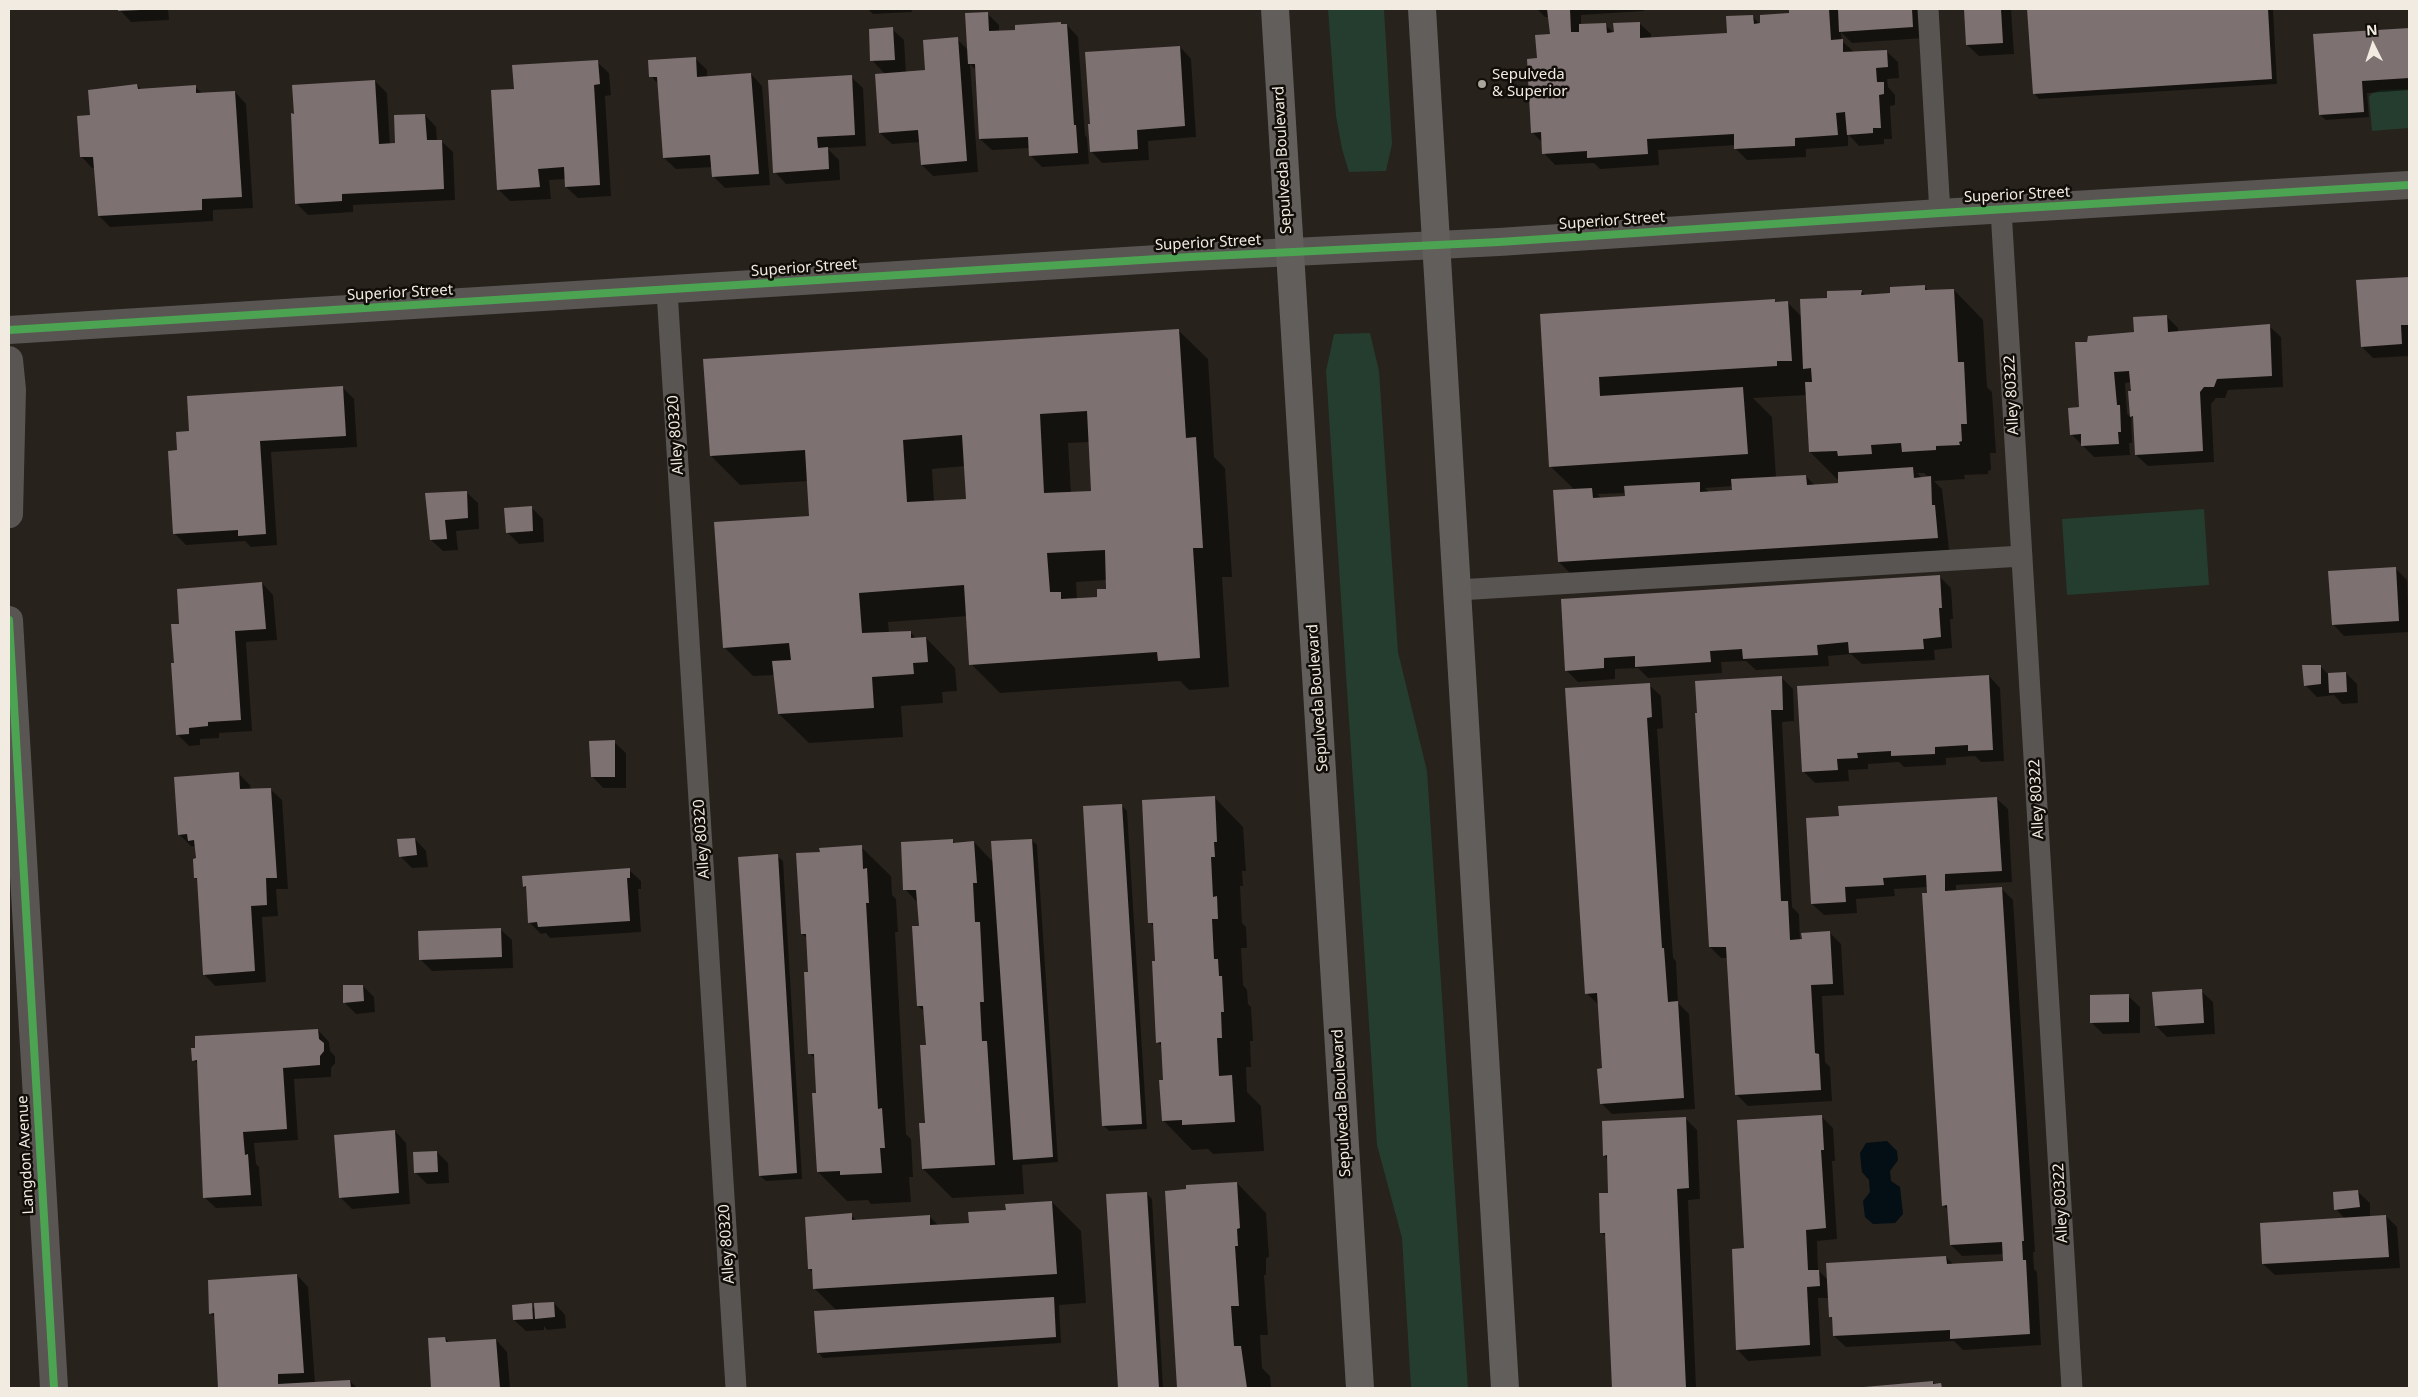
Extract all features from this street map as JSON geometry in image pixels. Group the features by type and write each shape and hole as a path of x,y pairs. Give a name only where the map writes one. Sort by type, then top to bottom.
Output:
{"main road":[{"name":"Sepulveda Boulevard","path":"1275,9 1288,253 1360,1388"},
{"path":"1422,9 1434,246 1458,590 1506,1388"}],"street":[{"name":"Superior Street","path":"9,330 667,291 1190,257 1434,246 1940,213 2409,186"},
{"path":"9,360 12,390 9,514"},
{"name":"Langdon Avenue","path":"9,620 54,1388"}],"lane":[{"path":"1928,9 1940,213"},
{"name":"Alley 80322","path":"2001,210 2072,1388"},
{"name":"Alley 80320","path":"667,291 736,1388"},
{"path":"1458,590 2022,556"}],"green space":[{"path":"1328,9 1384,9 1392,144 1386,171 1349,172 1342,149 1336,116"},
{"path":"2409,89 2409,128 2372,131 2369,97 2371,94 2380,90"},
{"path":"1370,333 1379,371 1398,652 1427,771 1468,1388 1411,1388 1402,1238 1377,1145 1326,371 1334,334"},
{"path":"2204,509 2209,585 2067,595 2062,519"}],"shaded area":[{"path":"1887,1141 1897,1151 1898,1160 1890,1171 1891,1181 1900,1187 1903,1214 1895,1223 1873,1224 1865,1217 1863,1201 1870,1192 1869,1180 1862,1172 1860,1153 1866,1143"}],"building":[{"path":"118,9 141,9 141,10 118,11"},
{"path":"1547,9 1570,9 1571,32 1579,32 1579,24 1606,23 1607,33 1614,32 1613,23 1640,22 1640,38 1727,33 1726,16 1753,15 1754,24 1760,23 1760,15 1789,13 1789,9 1829,9 1831,40 1843,39 1843,52 1887,50 1888,67 1876,68 1877,82 1884,82 1884,94 1879,95 1881,128 1873,128 1873,133 1847,135 1845,112 1836,113 1838,135 1795,138 1795,146 1734,149 1734,134 1647,139 1648,154 1587,158 1587,151 1542,154 1541,132 1531,133 1527,59 1537,58 1535,35 1550,34"},
{"path":"1838,9 1912,9 1913,27 1839,32"},
{"path":"1964,9 2001,9 2003,43 1966,45"},
{"path":"2027,9 2268,9 2272,79 2033,94"},
{"path":"988,12 989,31 1015,30 1015,25 1061,22 1061,24 1067,24 1074,125 1076,125 1078,153 1029,156 1028,137 979,139 975,64 968,64 965,13"},
{"path":"893,27 895,60 870,61 869,29"},
{"path":"2409,28 2409,78 2362,81 2364,112 2319,115 2313,34"},
{"path":"958,37 967,161 921,165 918,130 879,133 875,74 925,70 923,40"},
{"path":"1180,46 1185,126 1137,130 1138,149 1090,152 1085,52"},
{"path":"696,57 697,77 751,73 759,174 712,177 710,155 663,158 657,77 649,77 648,60"},
{"path":"598,60 600,84 594,85 600,185 565,187 564,167 538,169 540,187 497,190 491,90 514,89 512,65"},
{"path":"852,75 855,135 817,137 818,148 828,147 829,169 773,173 768,80"},
{"path":"375,80 379,144 395,143 394,115 425,114 427,140 442,140 444,189 342,194 342,201 295,204 291,113 294,114 292,85"},
{"path":"137,84 138,89 196,85 196,93 235,91 242,197 202,199 202,210 98,216 93,157 80,157 77,116 90,115 88,90"},
{"path":"2409,277 2409,325 2401,325 2402,344 2361,347 2356,280"},
{"path":"1925,285 1925,290 1954,289 1958,362 1964,362 1967,424 1961,424 1962,441 1959,442 1960,445 1936,446 1936,450 1902,452 1901,443 1871,445 1872,454 1838,456 1837,451 1809,452 1805,382 1812,382 1811,368 1803,369 1800,299 1827,298 1827,291 1862,290 1861,295 1890,293 1890,287"},
{"path":"1775,299 1775,302 1788,301 1792,361 1777,361 1777,366 1599,377 1600,396 1743,387 1748,454 1549,467 1540,314"},
{"path":"2167,315 2168,332 2270,324 2272,376 2217,379 2214,387 2204,387 2200,392 2203,451 2135,455 2133,416 2130,417 2128,391 2131,391 2129,371 2114,372 2117,405 2120,405 2121,432 2118,432 2119,444 2081,446 2081,434 2070,435 2068,408 2079,407 2075,342 2087,342 2088,336 2134,332 2133,317"},
{"path":"1179,329 1186,438 1196,437 1203,548 1193,548 1200,658 1158,661 1157,652 969,665 964,585 859,593 862,633 911,631 911,638 926,637 928,662 913,663 914,674 872,677 874,708 778,714 772,661 791,660 789,643 723,648 714,522 809,516 805,450 710,456 703,359","holes":["1087,411 1091,491 1044,493 1040,414","962,435 966,499 907,502 903,440","1105,550 1106,589 1097,589 1097,597 1061,599 1061,592 1050,592 1047,553"]},
{"path":"343,386 346,436 260,441 266,534 238,536 238,530 173,534 168,451 177,450 176,432 189,431 187,396"},
{"path":"1913,467 1914,478 1931,476 1932,505 1935,505 1938,538 1558,562 1553,490 1592,488 1593,498 1625,496 1624,486 1700,482 1700,492 1732,490 1731,479 1806,475 1807,485 1838,483 1838,472"},
{"path":"467,491 468,518 445,520 447,539 430,540 425,493"},
{"path":"532,506 533,531 506,533 504,508"},
{"path":"2396,567 2399,621 2332,625 2328,571"},
{"path":"1940,575 1942,608 1939,608 1941,637 1923,639 1924,649 1849,653 1848,642 1817,645 1818,655 1743,659 1742,649 1710,651 1711,662 1635,667 1635,656 1604,658 1604,668 1565,671 1561,599"},
{"path":"262,582 266,629 235,631 241,720 208,722 208,726 189,728 189,734 176,735 171,663 174,663 171,624 179,624 177,589"},
{"path":"2302,665 2321,665 2321,684 2304,686"},
{"path":"2346,672 2347,692 2329,693 2328,673"},
{"path":"1989,675 1993,750 1968,751 1968,745 1935,747 1935,754 1891,756 1891,751 1857,753 1858,758 1837,759 1838,770 1802,772 1797,686"},
{"path":"1782,676 1783,710 1771,710 1781,901 1788,901 1790,940 1802,939 1801,933 1830,931 1833,984 1811,985 1815,1053 1819,1054 1821,1090 1735,1095 1726,947 1709,947 1695,713 1697,713 1695,681"},
{"path":"1650,683 1652,717 1647,718 1662,948 1664,948 1668,1002 1678,1001 1684,1098 1600,1104 1597,1069 1602,1068 1597,993 1585,994 1565,688"},
{"path":"615,740 615,777 591,777 589,741"},
{"path":"239,772 240,789 271,788 277,878 266,878 267,905 251,906 255,971 203,975 197,878 194,878 193,859 196,858 194,840 188,841 187,834 178,835 174,777"},
{"path":"1215,796 1217,842 1214,842 1215,857 1211,857 1213,897 1217,896 1218,919 1212,919 1214,959 1218,959 1219,976 1222,976 1224,1012 1221,1012 1222,1038 1217,1038 1219,1076 1232,1075 1235,1122 1182,1125 1182,1120 1162,1121 1159,1080 1163,1080 1161,1042 1156,1043 1152,961 1155,961 1153,923 1148,923 1142,800"},
{"path":"1997,797 2002,871 1945,874 1945,891 2002,887 2024,1241 2022,1241 2023,1260 2026,1260 2030,1334 1950,1339 1950,1330 1833,1336 1832,1317 1829,1317 1826,1263 1946,1256 1947,1264 2003,1261 2002,1242 1950,1245 1947,1205 1942,1206 1922,893 1927,893 1926,875 1883,878 1884,885 1845,887 1846,902 1811,904 1806,818 1839,816 1838,806"},
{"path":"1122,804 1142,1124 1102,1126 1083,806"},
{"path":"415,838 417,855 399,857 397,839"},
{"path":"953,839 953,843 974,841 977,883 973,883 975,922 980,922 984,1002 980,1002 982,1041 987,1041 995,1165 922,1169 919,1123 925,1123 920,1045 926,1045 923,1006 917,1006 912,926 919,926 916,890 903,890 901,842"},
{"path":"1032,839 1053,1157 1013,1160 991,841"},
{"path":"862,845 863,869 867,868 869,903 866,903 878,1109 882,1108 885,1148 880,1148 882,1173 840,1175 840,1171 817,1172 812,1093 816,1093 814,1054 808,1054 804,972 808,972 806,934 801,934 796,853 820,852 819,848"},
{"path":"778,854 797,1173 759,1176 738,857"},
{"path":"630,868 630,878 627,878 630,921 538,927 537,922 528,923 526,886 523,887 522,876"},
{"path":"501,928 502,957 419,960 418,931"},
{"path":"343,985 363,985 364,1001 343,1003"},
{"path":"2202,989 2204,1023 2155,1026 2152,992"},
{"path":"2129,994 2129,1022 2090,1023 2090,995"},
{"path":"318,1029 319,1039 324,1043 324,1051 320,1056 320,1065 283,1068 287,1129 243,1132 245,1155 248,1154 251,1195 203,1198 197,1060 192,1061 191,1048 195,1048 195,1036"},
{"path":"1822,1115 1824,1150 1821,1150 1826,1228 1806,1230 1808,1270 1819,1270 1820,1286 1807,1287 1810,1345 1736,1350 1732,1249 1744,1248 1737,1120"},
{"path":"1686,1117 1689,1188 1677,1189 1686,1388 1612,1388 1605,1233 1600,1233 1599,1193 1608,1193 1607,1155 1603,1156 1602,1121"},
{"path":"395,1130 399,1193 339,1198 334,1135"},
{"path":"437,1151 438,1172 414,1173 413,1152"},
{"path":"1237,1182 1240,1228 1237,1229 1238,1246 1235,1246 1239,1306 1231,1306 1234,1346 1241,1346 1247,1388 1177,1388 1165,1191 1186,1189 1186,1185"},
{"path":"2358,1190 2360,1207 2334,1210 2333,1192"},
{"path":"1147,1192 1159,1388 1118,1388 1106,1194"},
{"path":"1052,1201 1057,1274 813,1289 812,1269 808,1269 805,1217 852,1213 852,1220 930,1215 930,1225 969,1223 968,1212 1006,1210 1005,1204"},
{"path":"2386,1215 2389,1257 2262,1264 2260,1223"},
{"path":"297,1274 304,1373 278,1374 278,1384 350,1380 351,1388 218,1388 214,1313 209,1314 208,1280"},
{"path":"1054,1297 1056,1337 817,1353 814,1311"},
{"path":"554,1302 555,1317 535,1319 534,1303"},
{"path":"532,1303 533,1319 513,1320 512,1305"},
{"path":"445,1337 446,1342 496,1339 500,1388 431,1388 428,1338"},
{"path":"1933,1381 1933,1384 1941,1383 1942,1388 1852,1388"}],"cycle path":[{"path":"9,330 1190,257 1499,242 2409,185"},
{"path":"9,620 54,1388"}],"place":[{"name":"Sepulveda & Superior","path":"1482,84"}]}
